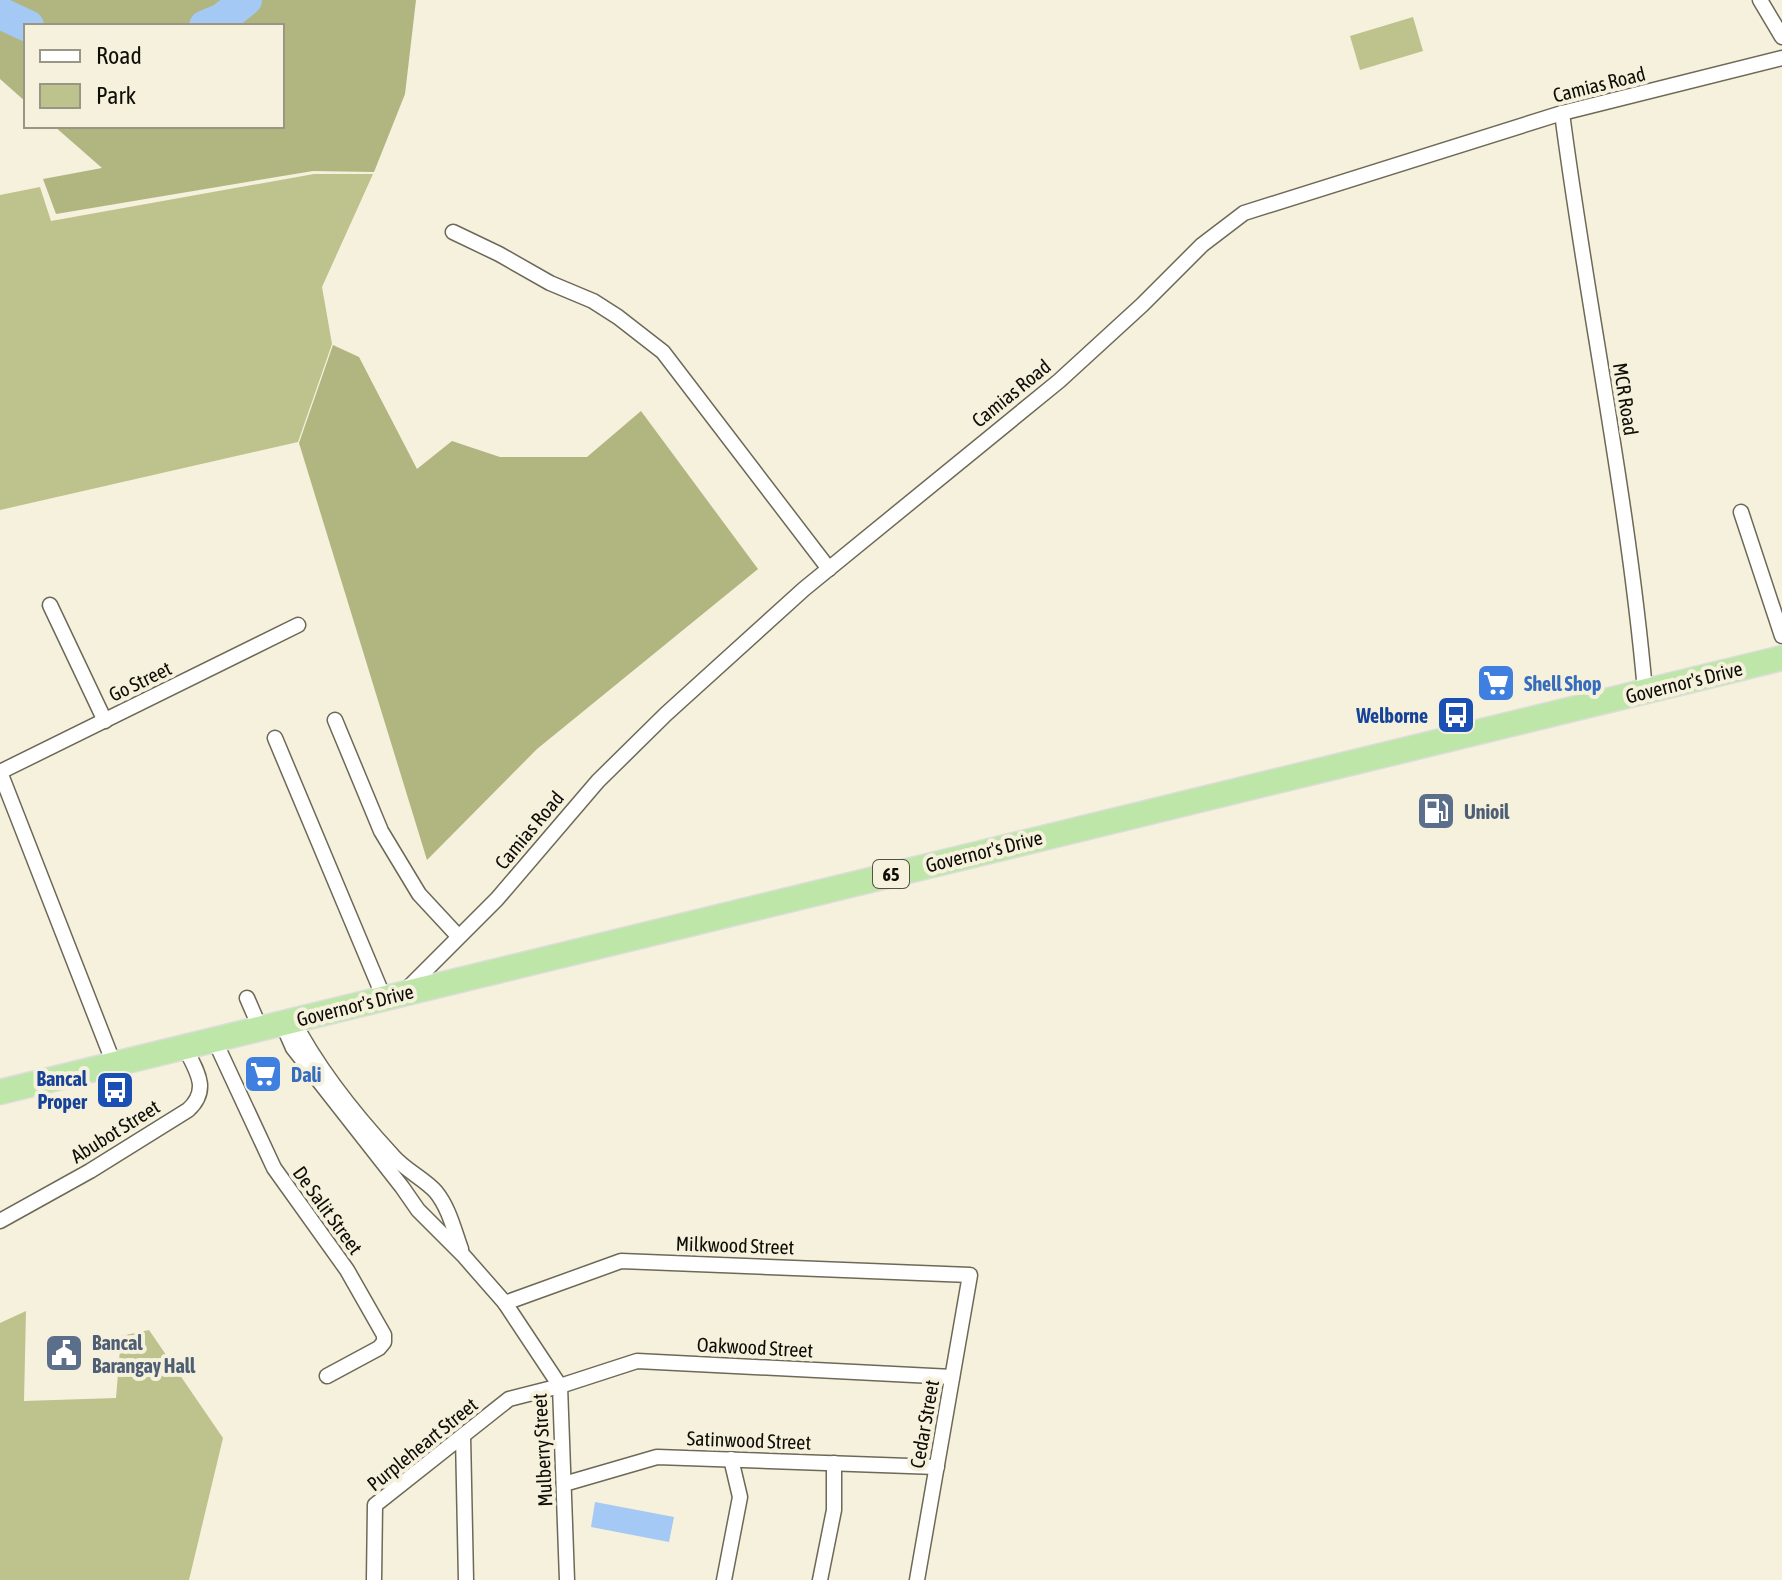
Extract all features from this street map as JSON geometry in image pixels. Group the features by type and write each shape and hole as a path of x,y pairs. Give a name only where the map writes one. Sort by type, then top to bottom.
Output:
{"highway":[{"name":"Governor's Drive","path":"0,1092 1782,658"}],"street":[{"path":"1760,0 1782,37"},
{"name":"Camias Road","path":"393,996 497,899 598,781 666,714 829,569 1059,381 1202,245 1244,213 1562,113 1782,58"},
{"name":"MCR Road","path":"1562,113 1637,596 1645,691"},
{"path":"453,232 550,283 593,301 663,352 829,569"},
{"path":"1741,512 1782,636"},
{"path":"50,605 105,721"},
{"name":"Go Street","path":"114,1064 0,772 298,625"},
{"path":"335,720 381,831 419,894 458,936"},
{"path":"275,738 393,996"},
{"path":"247,998 278,1024"},
{"name":"Mulberry Street","path":"278,1024 413,1204 505,1303 560,1386 567,1580"},
{"name":"Mulberry Street","path":"278,1024 306,1045 371,1131 412,1175 437,1193 446,1207 463,1255"},
{"name":"De Salit Street","path":"214,1039 274,1168 347,1270 384,1335 384,1342 373,1353 327,1376"},
{"name":"Abubot Street","path":"0,1221 90,1171 198,1101 198,1073 184,1046"},
{"name":"Milkwood Street","path":"505,1303 621,1261 970,1275"},
{"name":"Cedar Street","path":"917,1580 970,1275"},
{"name":"Oakwood Street","path":"560,1386 637,1361 952,1377"},
{"name":"Purpleheart Street","path":"374,1580 375,1505 509,1399 560,1386"},
{"path":"463,1436 466,1580"},
{"name":"Satinwood Street","path":"564,1484 657,1457 937,1467"},
{"path":"724,1580 740,1497 731,1459"},
{"path":"820,1580 834,1510 834,1463"}],"green space":[{"path":"0,0 416,0 405,94 374,172 313,171 56,214 43,179 102,168 56,128 284,128 284,24 24,24 24,100 0,79"},
{"path":"1413,17 1423,51 1360,70 1350,36"},
{"path":"314,174 373,174 322,287 332,344 298,442 0,510 0,195 40,187 51,221"},
{"path":"333,345 359,357 417,469 452,441 500,457 587,457 641,411 758,569 537,749 427,860 299,443"},
{"path":"26,1311 24,1401 116,1398 121,1336 149,1330 223,1438 189,1580 0,1580 0,1323"}],"water":[{"path":"595,1502 674,1517 669,1542 591,1527"}],"waterway":[{"path":"210,24 222,19 246,0"},
{"path":"0,13 24,24"}],"place":[{"name":"Shell Shop","path":"1496,683"},
{"name":"Welborne","path":"1456,715"},
{"name":"Unioil","path":"1436,811"},
{"name":"Dali","path":"263,1074"},
{"name":"Bancal Proper","path":"115,1090"},
{"name":"Bancal Barangay Hall","path":"64,1353"}]}
